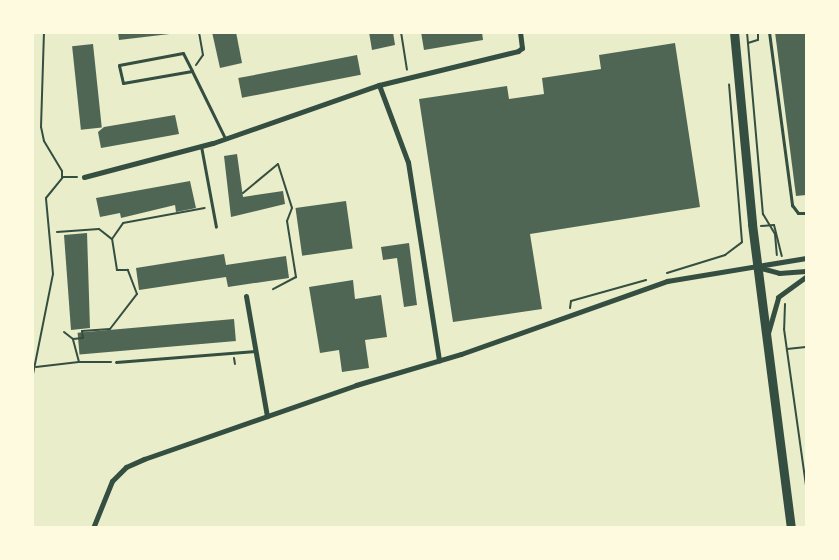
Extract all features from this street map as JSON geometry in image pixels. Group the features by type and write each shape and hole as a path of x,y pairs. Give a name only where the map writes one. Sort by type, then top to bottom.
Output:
{"main road":[{"path":"734,32 756,267 767,339 790,528"}],"street":[{"path":"82,178 201,146 379,85 518,51 522,48 520,32"},
{"path":"379,85 408,162 439,361"},
{"path":"93,528 112,481 126,467 267,416 439,361 667,280 756,267 782,258 806,258"},
{"path":"756,267 783,273 806,271"},
{"path":"767,339 778,297 806,277"},
{"path":"246,296 267,416"}],"lane":[{"path":"769,32 792,205 798,214 806,213"},
{"path":"192,71 123,83 119,65 183,53 192,71 225,138"},
{"path":"201,146 216,227"},
{"path":"116,362 256,351"}],"path":[{"path":"44,32 42,127 62,177"},
{"path":"192,71 203,55 199,32"},
{"path":"400,32 408,78"},
{"path":"748,42 758,40 758,32"},
{"path":"662,274 731,252 742,242 728,81"},
{"path":"242,193 278,164 292,208 287,222 296,277 273,289"},
{"path":"62,177 82,178"},
{"path":"32,379 36,367 52,274 46,198 62,177"},
{"path":"64,332 73,338 83,338 82,331 110,330 137,294 128,270 117,270 112,239 123,223 197,212 212,204"},
{"path":"742,228 774,224 782,258 783,273"},
{"path":"57,232 98,229 112,239"},
{"path":"568,316 571,301 655,277"},
{"path":"73,338 79,362"},
{"path":"787,349 806,346"},
{"path":"36,367 79,362 116,362"}],"building":[{"path":"118,32 178,32 178,33 119,40"},
{"path":"212,32 236,32 242,63 220,68"},
{"path":"369,32 393,32 395,45 372,50"},
{"path":"421,32 482,32 483,40 424,50"},
{"path":"775,32 806,32 806,195 796,196"},
{"path":"675,43 700,207 530,234 542,309 453,322 419,99 507,86 509,99 544,94 542,78 601,69 599,55"},
{"path":"93,44 102,128 81,130 72,46"},
{"path":"357,55 361,75 242,98 238,78"},
{"path":"175,115 179,134 101,148 98,132 104,127"},
{"path":"237,154 243,197 283,191 285,204 231,217 224,156"},
{"path":"190,181 196,208 176,212 175,205 121,218 120,213 100,217 96,198"},
{"path":"346,201 353,249 302,256 295,208"},
{"path":"87,233 90,328 71,330 64,235"},
{"path":"409,243 417,305 404,307 397,258 383,260 381,247"},
{"path":"224,254 226,265 286,256 289,278 228,287 226,277 139,290 136,268"},
{"path":"353,280 355,299 381,295 387,337 365,340 369,368 342,372 339,350 320,353 309,287"},
{"path":"234,319 236,341 80,355 78,333"}]}
